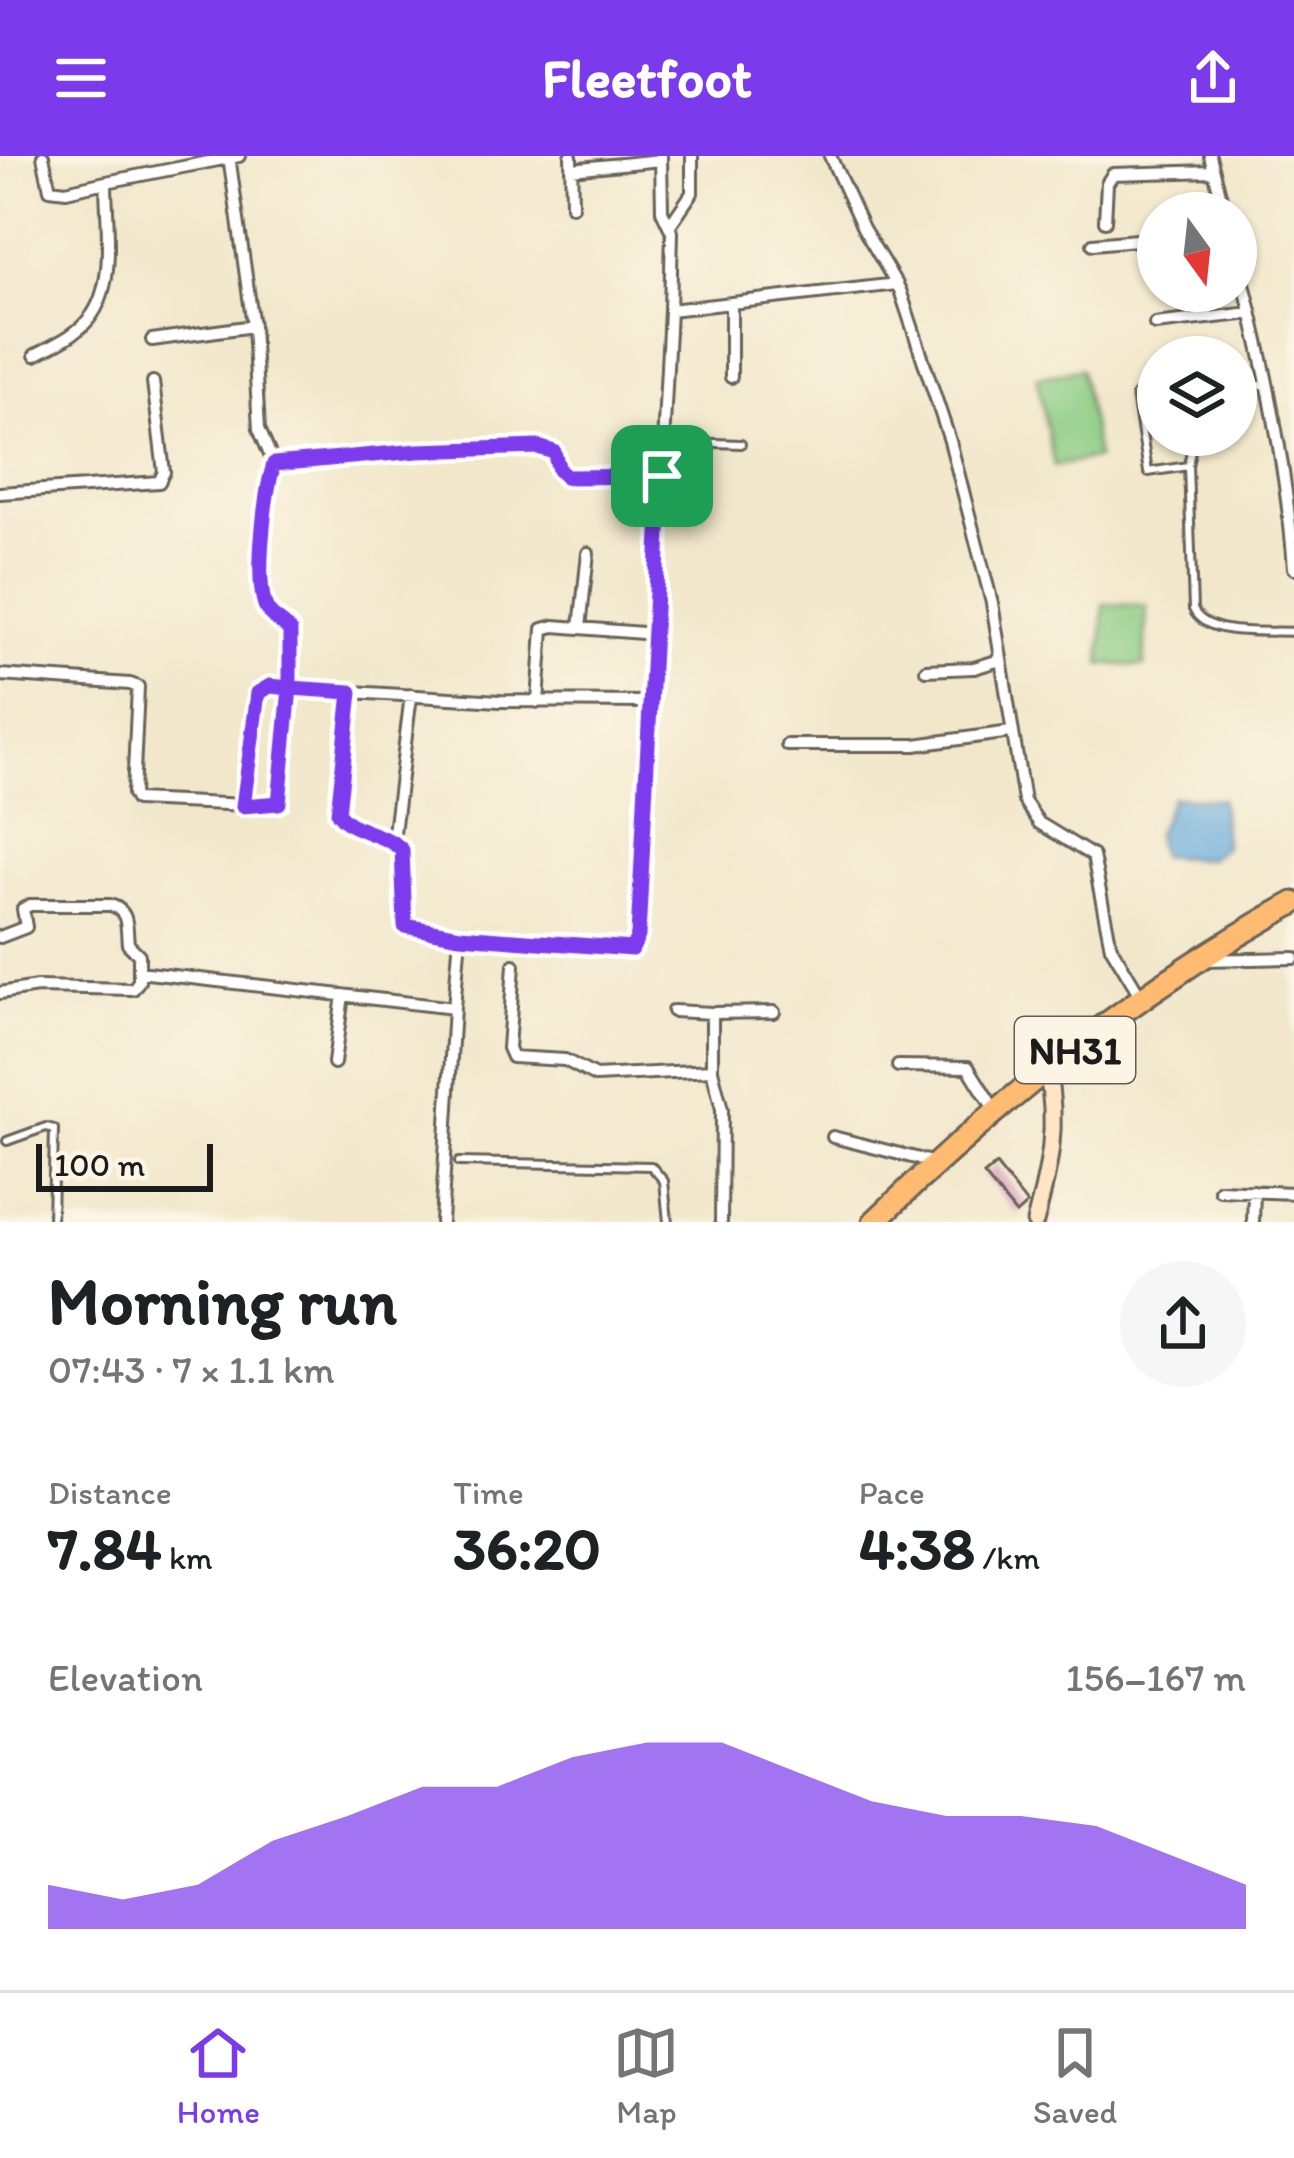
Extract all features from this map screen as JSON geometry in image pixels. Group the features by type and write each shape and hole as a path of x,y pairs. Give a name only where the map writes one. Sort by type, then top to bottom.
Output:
{"highway":[{"name":"NH31","path":"874,1222 935,1163 1141,998 1294,903"}],"street":[{"path":"44,156 50,189 66,191 239,156"},
{"path":"670,225 692,193 692,156"},
{"path":"830,156 863,228 897,284 950,441 992,603 1019,788 1029,813 1039,823 1094,856 1111,947 1141,998"},
{"path":"1210,156 1220,192"},
{"path":"0,675 134,685 140,697 134,720 136,800 243,806 279,803 290,688 290,631 266,608 263,596 263,500 274,464 259,429 253,326 229,157"},
{"path":"351,692 338,813 343,821 393,842 403,855 405,926 460,936 625,950 637,944 670,310 670,225 662,211 661,158 571,163 572,206"},
{"path":"1105,221 1107,183 1113,174 1214,171"},
{"path":"35,355 76,332 101,301 106,278 106,182"},
{"path":"1094,244 1137,240"},
{"path":"670,310 897,284"},
{"path":"731,303 731,377"},
{"path":"1155,324 1251,313 1289,472 1294,568"},
{"path":"152,340 253,326"},
{"path":"0,493 159,482 164,472 153,382"},
{"path":"274,464 538,447 554,452 566,477 662,476"},
{"path":"580,628 588,554"},
{"path":"538,702 541,634 548,627 656,634"},
{"path":"926,670 974,668 1000,660"},
{"path":"243,806 258,693 270,686 538,702 650,702"},
{"path":"393,842 411,695"},
{"path":"787,745 915,745 1011,732"},
{"path":"0,937 26,927 23,909 30,904 117,907 126,918 128,944 138,951 139,972 137,986 128,990 37,987 0,993"},
{"path":"441,1222 460,936"},
{"path":"1195,961 1294,958"},
{"path":"514,965 508,1048 512,1057 565,1060 595,1076 712,1070"},
{"path":"139,972 454,1008"},
{"path":"334,1063 343,995"},
{"path":"673,1011 774,1012"},
{"path":"712,1013 712,1070 722,1108 721,1222"},
{"path":"898,1066 968,1067 996,1112"},
{"path":"1035,1222 1052,1157 1054,1102 1048,1072"},
{"path":"833,1137 935,1163"},
{"path":"1220,1190 1294,1192"},
{"path":"1253,1222 1254,1191"}],"lane":[{"path":"1257,385 1267,385"},
{"path":"664,441 741,444"},
{"path":"1146,456 1148,472 1188,466"},
{"path":"1190,456 1196,617 1209,626 1294,632"},
{"path":"7,1141 46,1126 54,1129 52,1222"},
{"path":"459,1162 651,1166 664,1181 668,1222"}],"green space":[{"path":"1081,369 1097,458 1054,466 1037,377"},
{"path":"1104,604 1147,606 1144,666 1101,664"}],"water":[{"path":"1172,797 1221,799 1224,847 1208,859 1160,856 1155,836"}],"building":[{"path":"996,1165 1027,1204 1016,1214 984,1175"}],"route":[{"path":"662,476 566,477 554,452 538,447 418,451 274,464 263,500 263,596 275,620 290,631 290,688 270,686 256,698 243,806 277,805 281,798 290,688 351,692 338,813 343,821 402,850 405,926 460,936 632,949 638,936 662,476"}]}
